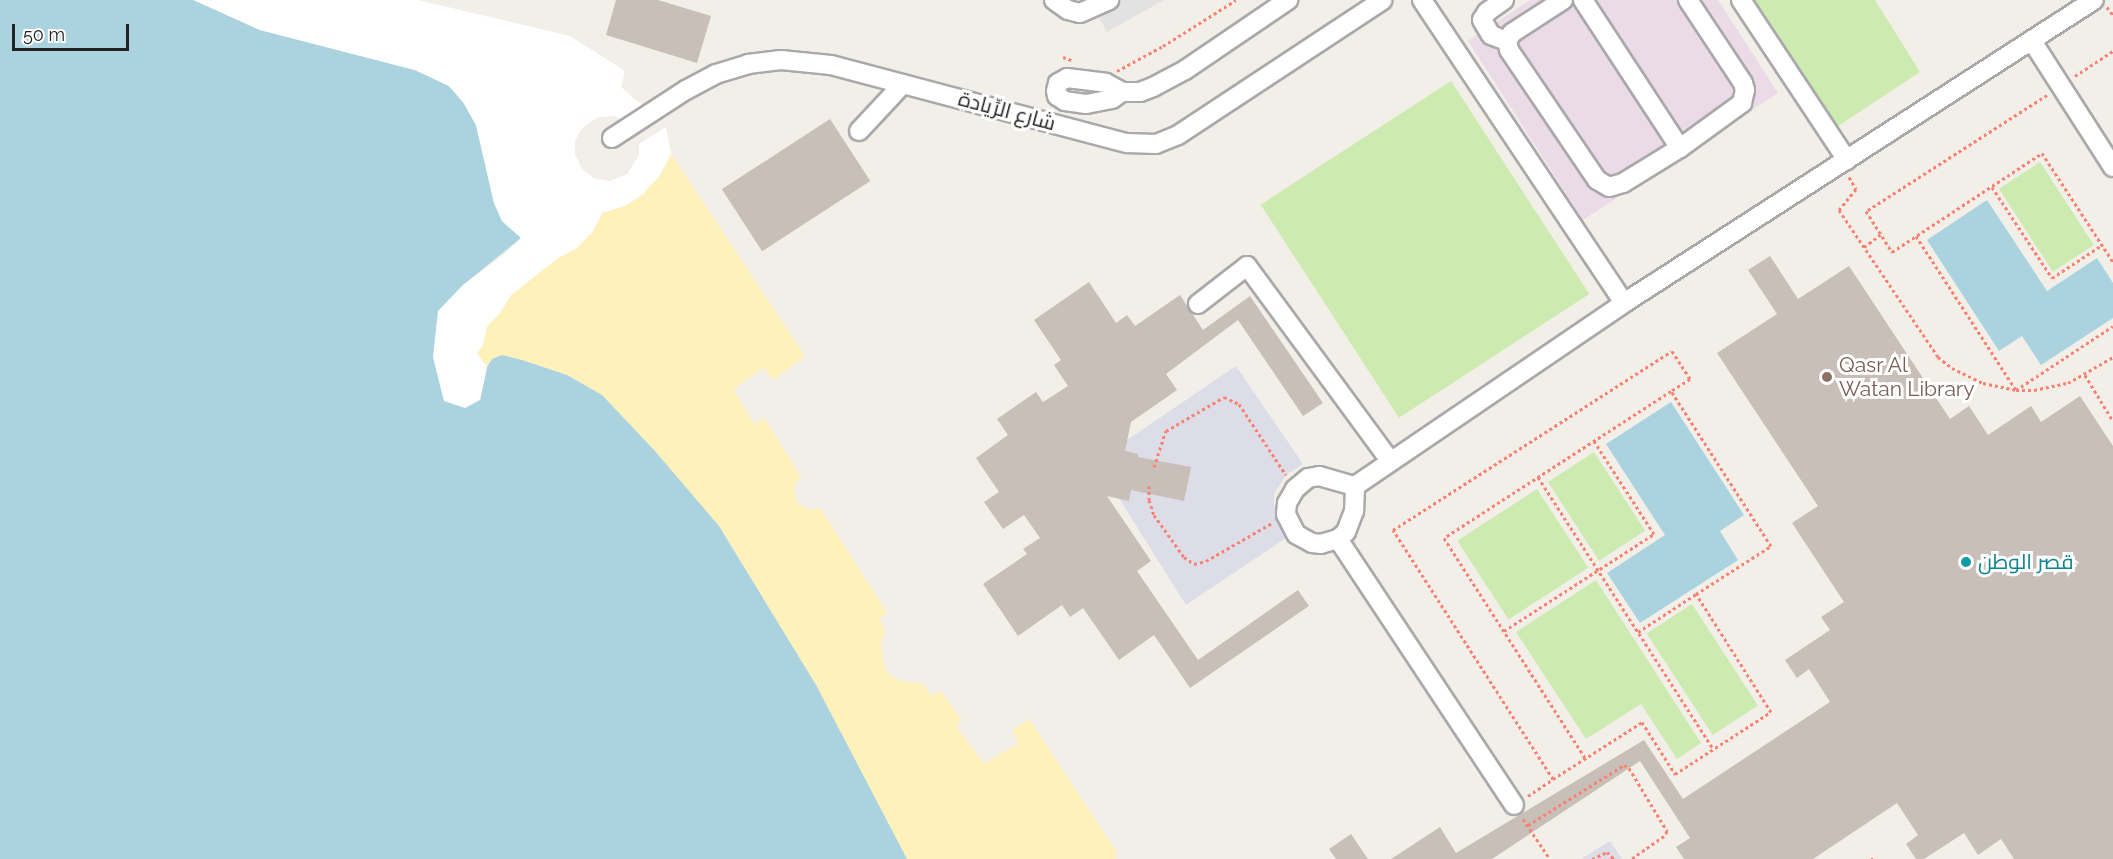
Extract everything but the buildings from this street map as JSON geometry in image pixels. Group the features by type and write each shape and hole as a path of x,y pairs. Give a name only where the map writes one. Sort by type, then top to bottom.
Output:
{"street":[{"path":"1054,0 1068,10 1080,13 1109,0"},
{"path":"1122,92 1140,92 1161,83 1288,0"},
{"name":"شارع الرِّيادة","path":"612,138 700,81 748,64 781,60 814,62 1127,143 1156,144 1178,135 1383,0"},
{"path":"1422,0 1624,303"},
{"path":"1504,0 1487,12 1482,20 1491,35 1507,41"},
{"path":"1563,0 1512,33 1507,41 1509,50 1603,185 1616,187 1680,148 1738,108 1745,97 1743,83 1688,0"},
{"path":"1583,0 1680,148"},
{"path":"1741,0 1847,160"},
{"path":"1355,486 1319,476 1308,478 1294,489 1287,503 1286,514 1290,525 1303,540 1321,544 1338,539 1352,522 1355,486 1390,460 1624,303 2094,0"},
{"path":"2031,41 2113,167"},
{"path":"859,131 903,84"},
{"path":"1198,303 1247,266 1390,460"},
{"path":"1338,539 1514,805"}],"path":[{"path":"1112,74 1236,0"},
{"path":"2113,51 1866,211 1892,252 2042,153 2113,262"},
{"path":"1064,57 1081,64"},
{"path":"1847,160 1854,172 1848,178 1856,189 1839,210 1938,357 1975,380 2016,390 2051,387 2085,375 2113,357"},
{"path":"1992,186 2052,278 2102,245"},
{"path":"1864,247 1881,234"},
{"path":"1916,236 2016,390"},
{"path":"2016,390 2113,326"},
{"path":"1553,779 1393,530 1672,351 1690,379 1444,538 1585,758"},
{"path":"2085,375 2113,421"},
{"path":"1638,632 1771,546 1671,391"},
{"path":"1154,467 1162,438 1172,426 1220,399 1229,398 1239,404 1294,489"},
{"path":"1504,631 1654,534 1594,441"},
{"path":"1538,477 1713,749"},
{"path":"1149,486 1149,500 1154,515 1184,557 1194,564 1206,561 1286,514"},
{"path":"1550,859 1514,805 1553,779 1642,722 1675,774 1771,712 1696,594"},
{"path":"1528,825 1624,765 1629,768 1667,831 1664,836 1631,859"},
{"path":"1592,859 1604,852 1614,859"}],"shaded area":[{"path":"1089,0 1164,0 1107,32"},
{"path":"1530,0 1718,0 1778,93 1583,220 1468,41"},
{"path":"1236,366 1303,464 1286,475 1274,494 1278,519 1289,536 1186,605 1115,492 1124,442"},
{"path":"1610,841 1622,859 1581,859"}],"green space":[{"path":"1741,0 1875,0 1920,72 1829,132"},
{"path":"1451,81 1589,294 1399,418 1261,205"},
{"path":"2040,162 2094,245 2053,272 1999,189"},
{"path":"1594,452 1645,531 1599,561 1548,482"},
{"path":"1537,489 1588,568 1509,620 1457,541"},
{"path":"1596,580 1701,743 1677,759 1641,704 1586,739 1516,632"},
{"path":"1692,604 1758,705 1713,735 1647,633"}],"sand":[{"path":"671,154 805,356 773,380 764,368 733,389 754,424 764,418 801,477 794,485 796,502 809,510 820,508 887,613 879,618 885,630 881,643 884,667 890,675 900,681 923,684 931,696 941,691 961,720 956,726 984,764 1019,743 1012,731 1029,719 1117,853 1115,859 907,859 816,685 719,526 654,450 602,395 568,375 502,355 492,359 487,367 477,354 483,345 487,326 500,313 511,295 558,258 577,248 593,231 602,213 626,205 660,175"}],"water":[{"path":"0,0 193,0 260,30 415,70 449,86 463,102 476,125 494,203 502,221 521,238 463,285 480,400 487,367 492,359 502,355 522,360 567,375 602,395 654,450 719,526 816,685 907,859 0,859"},
{"path":"1987,200 2047,291 2097,258 2113,283 2113,318 2041,365 2022,336 1999,351 1927,240"},
{"path":"1671,402 1744,515 1720,531 1738,560 1640,623 1607,573 1665,535 1606,444"}],"pier":[{"path":"194,0 418,0 570,36 625,71 621,87 649,111 628,123 614,116 598,117 581,129 575,141 575,154 582,169 595,179 610,181 627,174 639,155 639,144 666,127 671,154 660,175 643,194 627,205 602,213 593,231 577,248 558,258 511,295 500,313 487,326 483,345 477,353 487,367 480,400 465,408 444,401 433,357 438,311 463,285 502,256 521,238 502,221 494,203 476,125 463,102 449,86 415,70 260,30"}],"place":[{"name":"Qasr Al Watan Library","path":"1827,377"},
{"name":"قصر الوطن","path":"1966,562"}]}
